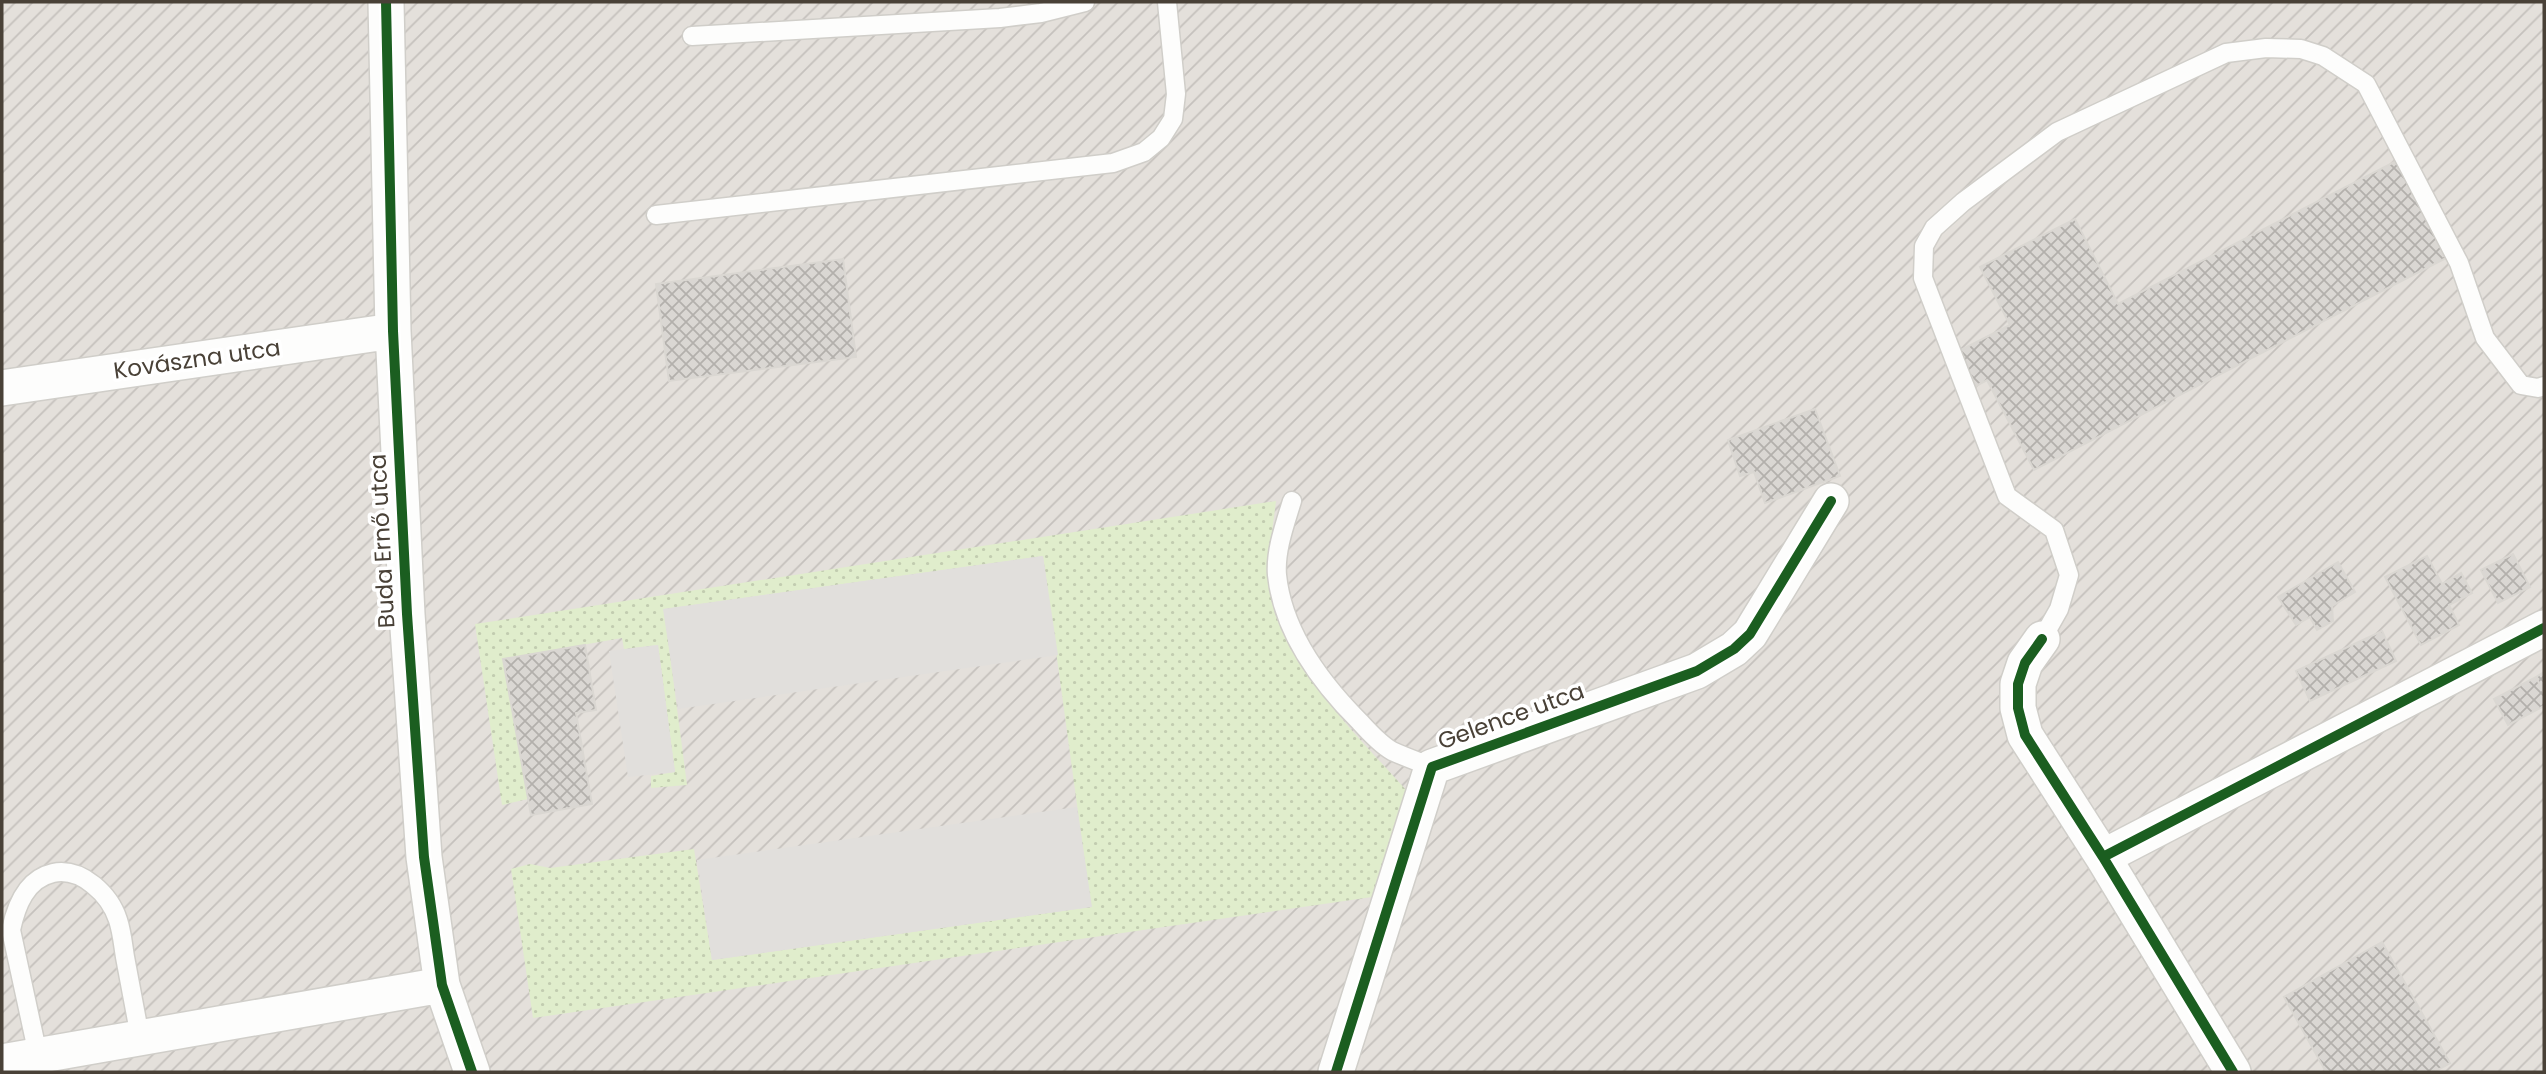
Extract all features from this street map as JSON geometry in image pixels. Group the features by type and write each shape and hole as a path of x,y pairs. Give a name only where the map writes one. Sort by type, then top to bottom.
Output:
{"street":[{"name":"Buda Ernő utca","path":"386,2 393,331 407,614 423,843 442,985 472,1072"},
{"name":"Kovászna utca","path":"2,388 393,331"},
{"name":"Gelence utca","path":"1336,1072 1432,767 1697,671 1734,649 1750,634 1831,501"},
{"path":"2103,857 2544,628"},
{"path":"2042,639 2025,663 2018,684 2018,708 2025,735 2103,857 2233,1072"},
{"path":"2,1062 442,985"}],"lane":[{"path":"692,36 1000,18 1041,13 1085,2"},
{"path":"656,215 1113,163 1144,152 1161,138 1173,119 1176,94 1167,2"},
{"path":"2042,639 2059,609 2069,575 2054,530 2007,496 1923,278 1924,246 1934,228 1963,202 2057,132 2227,53 2266,48 2301,49 2323,56 2366,84 2459,263 2485,338 2521,385 2538,388 2544,386"},
{"path":"1293,501 1279,551 1277,573 1283,603 1293,630 1311,663 1340,702 1370,733 1391,750 1432,767"},
{"path":"38,1055 11,930 15,911 34,882 62,871 79,876 99,888 118,918 140,1037"}],"shaded area":[{"path":"2,2 2544,2 2544,1072 2,1072"},
{"path":"1043,556 1058,655 678,709 663,609"},
{"path":"658,645 675,772 628,777 609,651"},
{"path":"1077,807 1092,907 712,960 697,860"}],"green space":[{"path":"1276,501 1269,581 1274,609 1285,637 1322,694 1407,791 1372,897 533,1018 511,869 530,864 550,868 694,849 712,960 1091,907 1043,556 664,609 687,785 651,788 651,776 675,772 658,645 624,649 622,638 503,659 528,799 502,805 475,624"}],"building":[{"path":"2400,159 2450,256 2034,470 1987,380 1976,386 1959,351 2010,325 1980,267 2075,219 2118,304"},
{"path":"843,259 856,357 669,381 656,284"},
{"path":"1815,409 1840,476 1765,503 1754,472 1740,476 1728,440"},
{"path":"2513,554 2530,587 2498,603 2481,570"},
{"path":"2427,556 2442,584 2461,573 2472,593 2449,605 2459,625 2421,645 2385,577"},
{"path":"2338,562 2355,592 2332,606 2333,621 2317,630 2310,617 2296,625 2278,597"},
{"path":"2382,631 2396,661 2310,701 2296,671"},
{"path":"585,645 596,710 576,713 592,804 531,815 503,659"},
{"path":"2544,672 2544,693 2536,677"},
{"path":"2536,677 2544,693 2544,706 2508,725 2494,699"},
{"path":"2382,942 2450,1063 2434,1072 2326,1072 2284,997"}],"cycle path":[{"path":"386,2 393,331 407,614 424,857 442,985 472,1072"},
{"path":"1336,1072 1432,767 1697,671 1734,649 1750,634 1831,501"},
{"path":"2103,857 2544,628"},
{"path":"2042,639 2025,663 2018,684 2018,708 2025,735 2103,857 2233,1072"}]}
